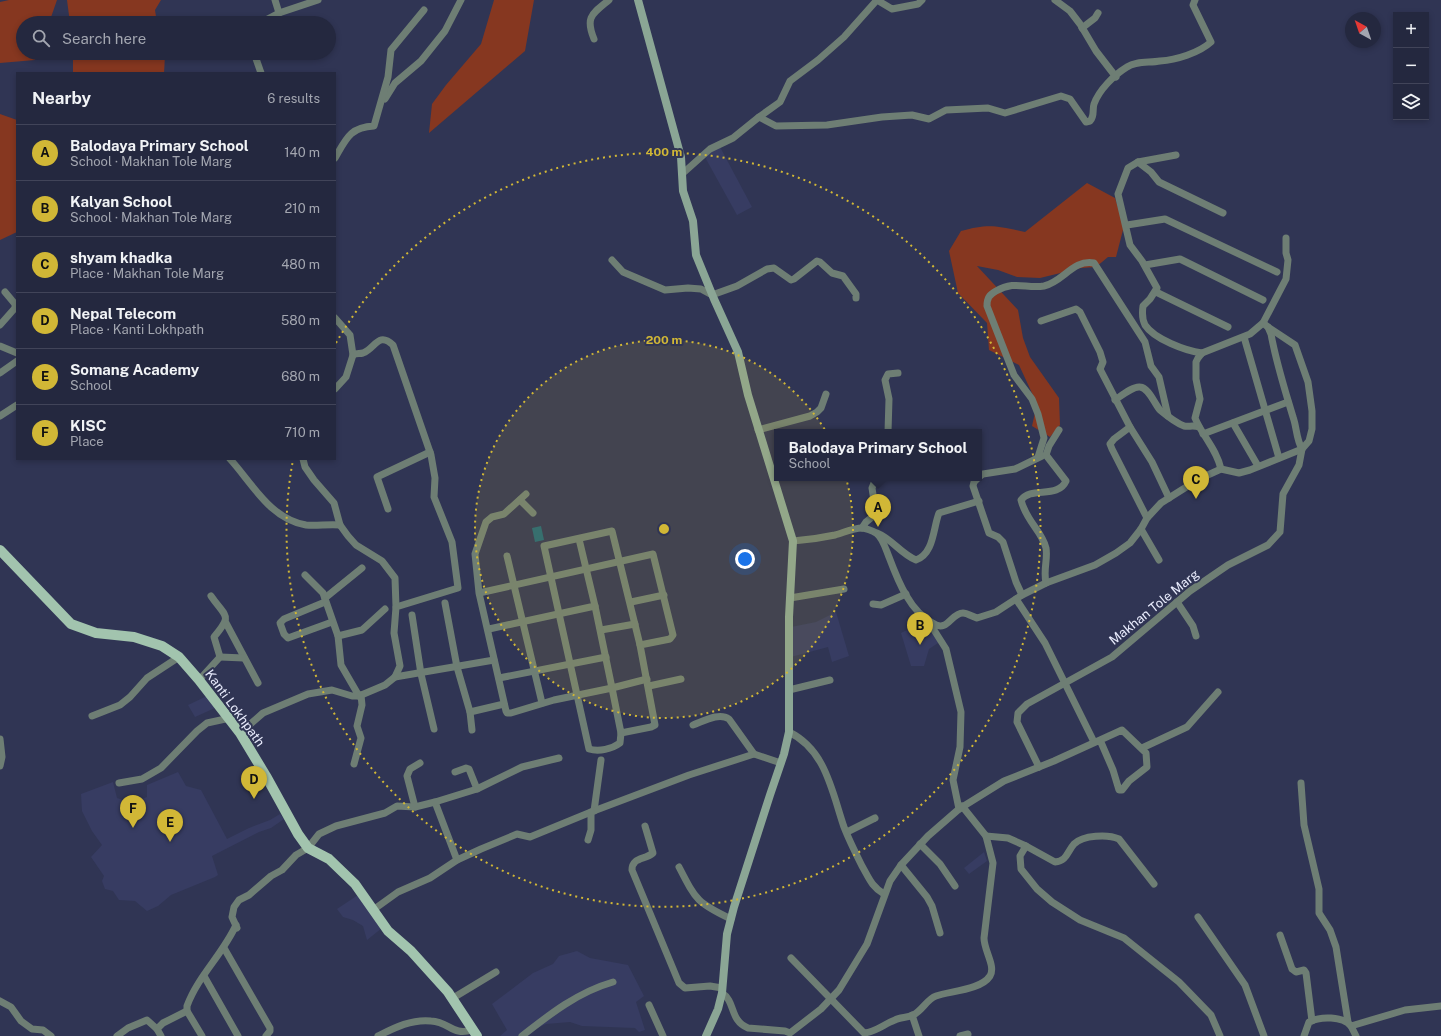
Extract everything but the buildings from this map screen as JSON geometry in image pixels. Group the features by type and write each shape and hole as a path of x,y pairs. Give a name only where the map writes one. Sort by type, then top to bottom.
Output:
{"main road":[{"path":"638,0 681,157 683,191 693,221 696,255 712,295 738,352 758,430 793,542 790,598 789,732 781,763 750,855 731,919 727,934 722,990 718,1009 706,1036"},
{"name":"Kanti Lokhpath","path":"0,550 71,624 96,633 142,639 162,646 178,657 230,718 266,776 298,834 308,848 329,859 345,873 388,931 411,951 436,977 453,998 474,1033"}],"street":[{"path":"275,0 279,14"},
{"path":"275,16 318,0"},
{"path":"381,104 395,83 421,60 445,30 461,0"},
{"path":"594,40 589,28 589,20 593,14 609,0"},
{"path":"682,174 710,149 733,138 780,102 790,82 844,37 877,0 892,9 918,4 922,0"},
{"path":"1054,0 1070,11 1116,77"},
{"path":"759,117 776,126 827,125 882,117 912,115 929,120 946,110 988,108 1005,113 1062,96 1070,98 1081,117 1086,122 1090,121 1093,118 1094,105 1104,87 1126,67 1136,63 1162,61 1194,52 1211,42 1193,5 1195,0"},
{"path":"336,156 344,141 354,131 363,127 374,126 388,77 391,50 424,10"},
{"path":"1082,28 1098,14"},
{"path":"256,60 261,72"},
{"path":"1176,155 1138,162 1128,168 1118,194 1127,225 1130,245 1145,265 1157,288 1156,292 1143,306 1142,316 1145,324 1155,335 1181,348 1202,353 1244,337 1266,325 1286,279 1288,260 1286,253 1286,238"},
{"path":"1138,162 1151,172 1159,182 1223,213"},
{"path":"1127,225 1166,219 1277,272"},
{"path":"1145,265 1180,259 1263,300"},
{"path":"612,260 623,272 665,290 688,288 701,289 712,295 737,286 767,269 774,268 791,280 816,261 820,262 832,274 843,276 856,294 856,298"},
{"path":"1038,457 1044,438 1038,414 1032,399 1014,375 987,306 987,299 991,294 1005,286 1017,284 1045,286 1057,280 1075,266 1083,263 1094,263 1145,342 1150,363 1159,377 1168,416"},
{"path":"0,324 15,308 15,304 5,292"},
{"path":"1156,292 1228,327"},
{"path":"1041,321 1076,309 1080,312 1100,352 1103,362 1100,369 1130,427 1152,462 1169,498"},
{"path":"336,319 350,335 353,355 346,377 336,388"},
{"path":"877,533 882,541 896,576 906,594 925,618 939,626 946,625 954,617 965,613 977,618 983,618 1046,583 1095,565 1130,543 1148,518 1169,498 1199,479 1221,469 1239,473 1302,449 1297,442 1294,417 1288,402 1266,325"},
{"name":"Makhan Tole Marg","path":"1039,767 1020,730 1017,717 1020,709 1112,657 1177,602 1228,565 1259,548 1264,547 1274,540 1280,532 1283,494 1299,465 1302,449 1309,441 1312,429 1312,400 1308,382 1295,345 1266,325"},
{"path":"1244,337 1279,458"},
{"path":"353,355 364,352 381,340 388,341 393,345 430,452 435,478 434,496 452,542 458,588 396,607"},
{"path":"0,346 16,353"},
{"path":"1202,353 1196,362 1196,379 1200,399 1194,418 1217,455 1221,469"},
{"path":"0,373 16,362"},
{"path":"888,429 889,399 885,380 888,374 898,373"},
{"path":"1115,400 1136,387 1141,387 1146,390 1162,411 1168,416 1182,425 1199,427"},
{"path":"758,430 814,414 821,408 826,394"},
{"path":"1203,434 1288,402"},
{"path":"0,416 16,406"},
{"path":"1233,423 1258,466"},
{"path":"1130,427 1118,435 1110,444 1139,504 1148,518"},
{"path":"1046,455 1049,446 1059,430"},
{"path":"388,509 377,477 430,452"},
{"path":"982,475 1015,469 1038,457 1046,455"},
{"path":"1046,455 1064,476 1066,481 1056,491 1028,496 1021,500 1027,518 1040,536 1046,548 1044,574 1046,583"},
{"path":"231,460 258,495 285,516 306,525 340,525"},
{"path":"240,733 263,713 308,694 332,690 342,694 360,695 385,685 395,677 400,666 394,633 396,607 395,578 382,561 356,545 340,525 334,503 314,480 305,467 303,460"},
{"path":"862,528 877,511 872,494 872,488 875,481"},
{"path":"975,481 973,486 989,533 1000,538 1003,542 1016,582 1022,595"},
{"path":"526,494 504,514 489,518 482,529 475,554 479,593 489,628 494,660 507,713 542,703 612,688 681,679"},
{"path":"520,500 532,513"},
{"path":"793,542 816,539 862,528 885,536 907,556 916,560 925,555 940,513 979,501"},
{"path":"1141,529 1159,560"},
{"path":"579,539 601,630 622,733 620,743 617,745 604,750 589,749 576,696 544,546 612,531 631,602 655,725 622,733"},
{"path":"479,593 653,554 664,595 672,637 670,639 640,645"},
{"path":"507,556 542,703"},
{"path":"332,622 288,638 284,634 280,623 284,619 325,600 362,568"},
{"path":"305,575 323,593 338,636 341,665 360,695 362,705 357,726 361,738 354,764"},
{"path":"790,598 844,589"},
{"path":"873,604 881,605 906,594"},
{"path":"631,602 664,595"},
{"path":"211,596 225,614 226,623 258,683"},
{"path":"645,826 653,853 635,860 632,865 632,870 679,983 685,988 710,986 722,990 727,997 735,1018 742,1025 748,1028 785,1030 789,1034 821,1009 839,990 867,944 890,881 901,865 920,844 960,807 1004,781 1039,767 1097,741 1122,730 1146,753 1147,766 1122,790 1119,790 1113,770 1097,741 1064,684 1044,643 1016,599"},
{"path":"1177,602 1193,626 1196,636"},
{"path":"445,603 457,667 470,712 472,730"},
{"path":"489,628 595,606"},
{"path":"338,636 362,630 385,609"},
{"path":"412,615 421,674 434,729"},
{"path":"220,657 214,638 226,623"},
{"path":"601,630 635,624"},
{"path":"791,958 864,1033 872,1032 894,1020 912,1016 935,996 974,986 991,975 992,965 984,944 993,870 990,848 986,836 960,807 953,780 960,747 961,712 946,649 934,630 934,624"},
{"path":"92,716 120,705 130,697 147,678 178,657"},
{"path":"199,680 220,657 244,658"},
{"path":"499,678 569,663 606,657"},
{"path":"395,677 421,674 494,660"},
{"path":"789,690 830,680"},
{"path":"1142,748 1187,727 1218,692"},
{"path":"470,712 504,704"},
{"path":"693,725 720,716 725,716 729,719 754,754 781,763"},
{"path":"119,783 142,779 161,768 196,731 207,723 230,718"},
{"path":"789,732 808,744 818,758 832,788 847,832 871,883 884,894"},
{"path":"0,739 2,756 0,766"},
{"path":"373,910 398,892 430,878 457,860 504,838 517,834 530,837 689,775 754,754"},
{"path":"202,1036 187,1011 190,999 224,948 236,926 232,917 234,907 239,900 249,895 271,876 282,870 296,856 308,848 319,834 336,826 385,813 397,806 415,807 436,802 477,789 514,773 522,767 559,758"},
{"path":"588,840 591,830 592,812 601,760"},
{"path":"415,807 407,776 410,769 420,763"},
{"path":"455,772 466,768 469,769 477,789"},
{"path":"1301,783 1304,825 1319,889 1319,913 1330,930 1336,947 1349,1024 1356,1036"},
{"path":"436,802 457,860"},
{"path":"847,832 875,818"},
{"path":"986,836 1008,838 1026,846 1050,861 1060,862 1064,860 1078,841 1093,837 1112,836 1119,839 1154,884"},
{"path":"920,844 940,864 955,886"},
{"path":"1026,846 1020,856 1021,869 1037,889 1052,902 1080,920 1124,938 1179,982 1211,1015 1220,1036"},
{"path":"901,865 927,897 932,906 940,933"},
{"path":"679,867 694,896 704,905 731,919"},
{"path":"1198,917 1245,985 1264,1036"},
{"path":"1280,936 1292,969 1296,972 1304,970 1306,973 1312,1021"},
{"path":"224,948 270,1028 269,1033 266,1036"},
{"path":"453,998 496,972"},
{"path":"204,976 238,1036"},
{"path":"522,1036 571,999 593,988 613,982"},
{"path":"0,1001 11,1007 21,1021 32,1030 50,1036"},
{"path":"649,1005 663,1036"},
{"path":"1304,1036 1306,1027 1312,1021 1336,1019 1349,1024 1405,1010 1441,1006"},
{"path":"157,1029 163,1023 187,1011"},
{"path":"912,1016 919,1036"},
{"path":"117,1036 128,1028 147,1020 157,1029 161,1036"},
{"path":"378,1036 408,1022 429,1021 441,1022 455,1034 459,1035 474,1033"},
{"path":"960,1036 968,1034"}],"shaded area":[{"path":"9,0 57,0 51,16 16,16 16,60 35,60 0,63 0,2"},
{"path":"67,0 161,0 155,10 156,16 69,16"},
{"path":"494,0 534,0 525,51 429,133 432,104 481,44"},
{"path":"73,60 165,60 164,72 73,72"},
{"path":"0,114 16,120 16,232 0,240"},
{"path":"720,147 752,207 737,215 706,159 708,153"},
{"path":"1087,183 1115,198 1124,226 1116,257 1108,257 1096,267 1081,268 1040,278 1017,277 998,270 977,266 1018,310 1023,338 1030,357 1059,398 1060,425 1050,437 1032,426 1037,404 1019,365 989,350 987,323 958,293 949,251 961,231 970,228 993,226 1025,232"},
{"path":"541,526 544,540 535,542 532,528"},
{"path":"836,612 849,656 832,662 828,647 791,657 791,627 816,622"},
{"path":"931,627 941,641 929,649 924,666 911,666 901,633 911,628"},
{"path":"207,696 215,708 195,717 188,705"},
{"path":"178,772 186,786 201,790 227,839 280,814 284,819 271,828 259,832 212,856 218,875 171,895 158,906 147,911 135,901 119,900 113,891 105,889 102,881 104,876 91,857 102,845 92,831 82,811 81,794 113,782 117,798 132,803 147,797 147,785"},
{"path":"984,852 987,861 969,874 964,868"},
{"path":"358,895 382,928 367,940 363,926 353,920 343,917 337,909"},
{"path":"577,951 590,958 628,965 644,996 636,1002 645,1030 639,1032 635,1028 582,1026 570,1022 546,1024 521,1036 500,1036 507,1030 492,1004 533,973 553,964 559,956"}],"place":[{"name":"shyam khadka","path":"1196,499"},
{"name":"Balodaya Primary School","path":"878,527"},
{"name":"Kalyan School","path":"920,645"},
{"name":"Nepal Telecom","path":"254,799"},
{"name":"KISC","path":"133,828"},
{"name":"Somang Academy","path":"170,842"}]}
